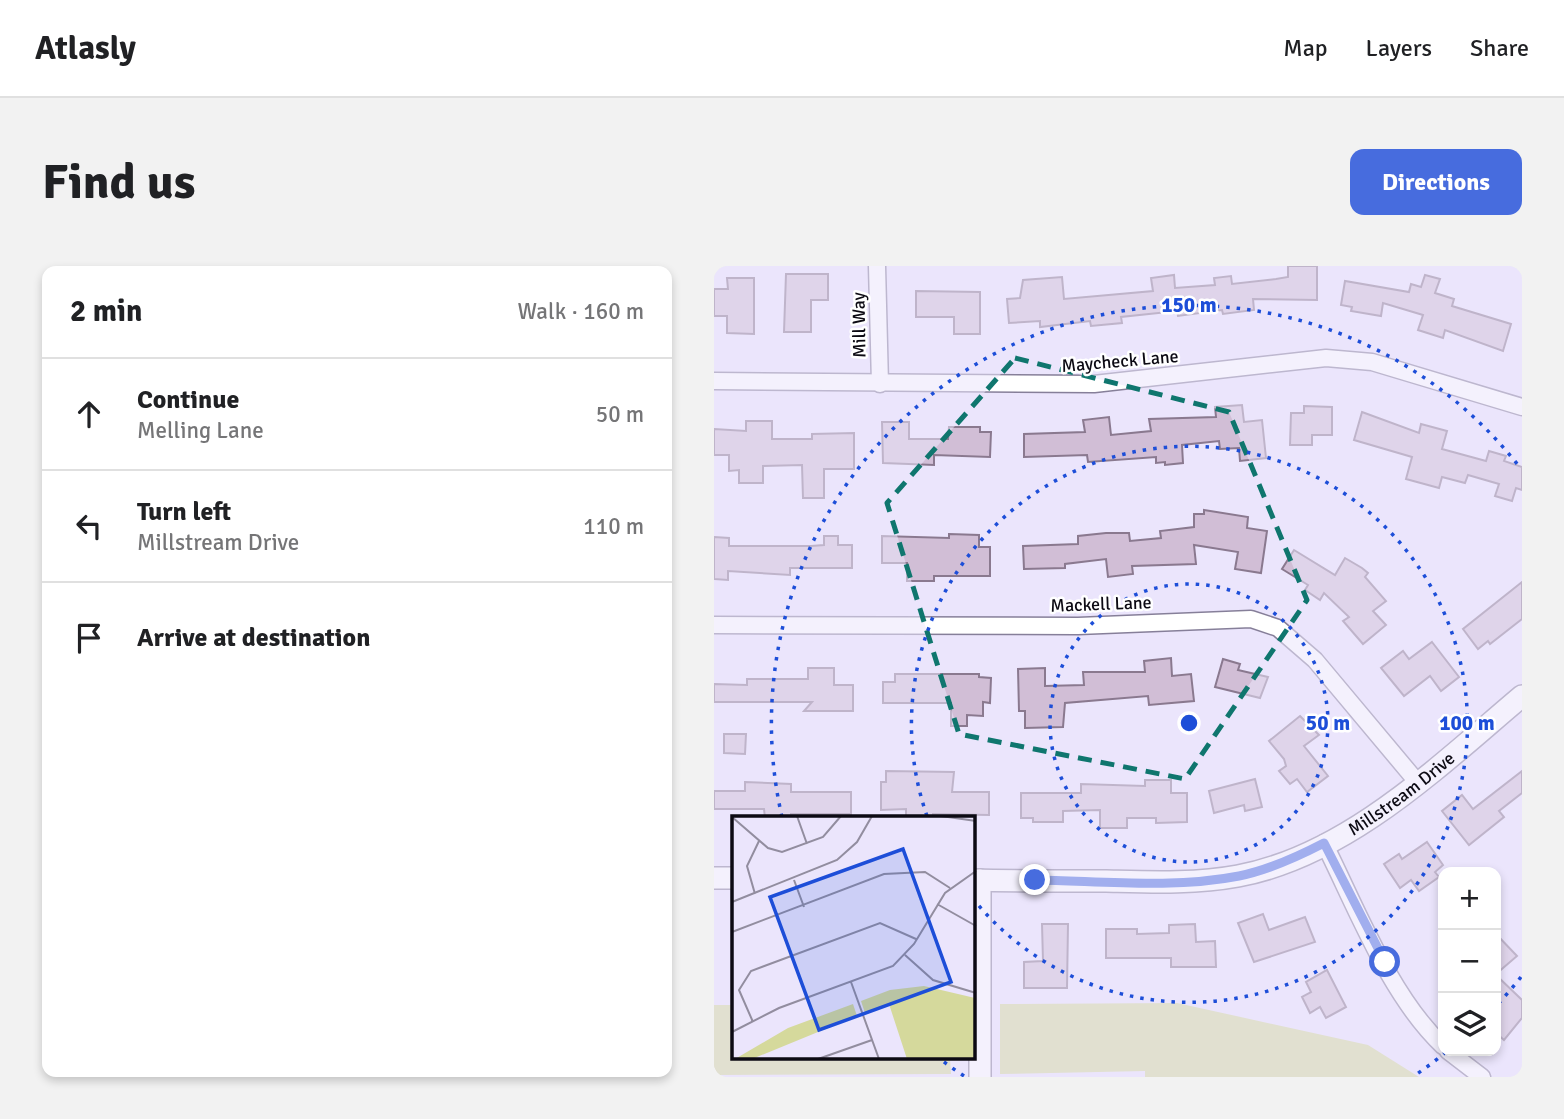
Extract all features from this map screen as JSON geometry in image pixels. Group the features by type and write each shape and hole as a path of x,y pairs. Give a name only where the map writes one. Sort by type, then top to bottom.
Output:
{"street":[{"name":"Mill Way","path":"877,266 880,384"},
{"name":"Maycheck Lane","path":"714,381 1094,384 1326,358 1371,362 1522,407"},
{"name":"Mackell Lane","path":"714,625 1078,626 1251,619 1278,628 1315,660 1418,783"},
{"name":"Millstream Drive","path":"977,880 1166,882 1218,878 1267,868 1355,827 1418,783 1522,696"},
{"path":"1324,843 1400,991 1429,1033 1438,1041"},
{"path":"714,878 732,878"},
{"path":"977,880 980,1077"},
{"path":"1455,1056 1482,1077"}],"highlighted area":[{"path":"1015,358 1229,412 1307,600 1185,779 959,734 887,503"}],"green space":[{"path":"1177,1003 1368,1045 1419,1077 1145,1077 1145,1071 1000,1074 1000,1004"},
{"path":"714,1005 732,1005 732,1060 950,1060 951,1074 714,1075"}],"building":[{"path":"1288,266 1317,266 1317,300 1253,299 1254,310 1223,314 1222,310 1178,316 1177,311 1121,317 1122,323 1091,326 1090,321 1040,327 1040,321 1009,323 1007,299 1020,298 1023,280 1062,277 1064,299 1153,291 1151,278 1174,275 1175,288 1215,285 1214,278 1231,276 1232,284 1276,279 1288,277"},
{"path":"786,274 828,274 828,300 811,300 811,332 784,332"},
{"path":"1425,275 1440,279 1435,293 1454,299 1452,306 1511,324 1503,351 1445,330 1443,338 1418,330 1423,315 1383,303 1381,316 1351,311 1352,307 1341,305 1345,281 1409,292 1411,284 1421,287"},
{"path":"727,278 754,278 754,334 727,333 727,316 714,316 714,289 728,289"},
{"path":"916,291 980,292 980,334 954,334 954,317 916,317"},
{"path":"1242,405 1244,422 1262,420 1266,458 1240,461 1239,448 1220,449 1219,441 1182,445 1183,463 1165,465 1165,462 1156,463 1156,457 1088,462 1087,455 1024,457 1024,434 1085,432 1083,420 1109,417 1111,435 1151,431 1149,419 1216,417 1215,407"},
{"path":"1304,406 1332,407 1332,435 1312,435 1312,445 1290,445 1291,413 1304,413"},
{"path":"1362,412 1419,433 1421,424 1447,431 1442,449 1486,461 1489,451 1506,456 1504,461 1522,467 1522,490 1516,488 1512,501 1495,496 1499,484 1468,475 1465,483 1442,477 1439,488 1406,479 1412,457 1354,440"},
{"path":"746,421 772,421 772,439 812,439 812,434 854,433 854,469 824,469 824,498 803,498 802,465 763,466 763,483 739,483 739,470 729,471 729,455 714,455 714,429 746,431"},
{"path":"882,422 909,422 909,439 948,439 949,427 980,427 980,432 991,432 990,457 934,455 934,465 883,463"},
{"path":"1204,510 1248,517 1247,528 1267,531 1261,573 1235,569 1238,552 1194,545 1196,564 1132,566 1133,574 1108,577 1106,559 1065,564 1065,568 1024,569 1023,546 1078,544 1078,536 1106,533 1129,533 1130,541 1161,538 1160,531 1194,527 1194,514 1204,514"},
{"path":"949,534 979,535 979,547 990,547 990,576 934,576 934,581 907,581 907,563 882,563 882,536 949,538"},
{"path":"824,536 838,536 838,545 852,545 852,568 790,568 790,575 728,571 728,580 714,579 714,537 729,538 729,546 811,546 824,545"},
{"path":"1294,550 1335,575 1345,558 1362,568 1368,573 1365,577 1386,601 1373,611 1386,625 1363,644 1343,621 1349,617 1324,593 1320,600 1305,590 1308,585 1282,569"},
{"path":"1522,582 1522,619 1490,644 1488,641 1478,649 1463,629"},
{"path":"1432,642 1459,677 1441,691 1430,676 1404,696 1381,668 1403,651 1409,659"},
{"path":"1171,658 1172,676 1191,674 1194,701 1149,705 1148,696 1065,703 1063,727 1025,728 1025,711 1019,711 1018,669 1045,668 1045,686 1084,685 1083,672 1145,672 1144,661"},
{"path":"1223,659 1240,664 1238,670 1268,677 1260,698 1215,687"},
{"path":"808,668 834,668 834,685 853,685 853,711 804,711 812,702 714,702 714,684 747,685 747,679 808,679"},
{"path":"895,674 979,674 979,677 991,678 990,703 983,702 983,716 967,715 967,726 951,726 951,703 883,703 883,682 895,682"},
{"path":"1300,716 1319,735 1304,746 1328,776 1307,792 1297,779 1290,784 1279,771 1286,766 1284,759 1269,741"},
{"path":"724,734 746,734 745,754 724,753"},
{"path":"886,771 954,772 952,792 989,792 989,815 906,816 906,809 881,810 881,782 886,782"},
{"path":"1522,771 1522,793 1499,811 1504,817 1469,845 1442,811 1462,795 1473,809"},
{"path":"1255,779 1262,807 1245,811 1244,805 1214,813 1209,791"},
{"path":"1145,780 1171,780 1171,793 1187,793 1187,822 1156,823 1156,818 1127,818 1127,828 1100,828 1100,810 1063,811 1063,822 1033,822 1033,818 1021,818 1021,793 1081,793 1081,784 1145,786"},
{"path":"745,782 791,784 791,792 851,792 851,814 765,816 764,809 714,809 714,791 745,791"},
{"path":"1427,842 1443,865 1435,872 1438,878 1419,891 1411,880 1400,888 1384,864 1399,854 1402,859"},
{"path":"1263,914 1269,930 1305,917 1315,942 1254,962 1238,923"},
{"path":"1042,924 1068,924 1067,988 1024,988 1024,962 1043,961"},
{"path":"1195,924 1196,942 1215,941 1216,967 1171,967 1171,958 1106,958 1106,929 1137,929 1137,934 1169,933 1169,925"},
{"path":"1501,939 1517,956 1501,970"},
{"path":"1327,970 1346,1007 1326,1018 1320,1007 1310,1013 1302,997 1311,992 1306,982"},
{"path":"1501,980 1522,1000 1522,1018 1504,1040 1501,1037"}],"route":[{"path":"1035,880 1166,882 1240,876 1298,856 1324,843 1385,962"}]}
